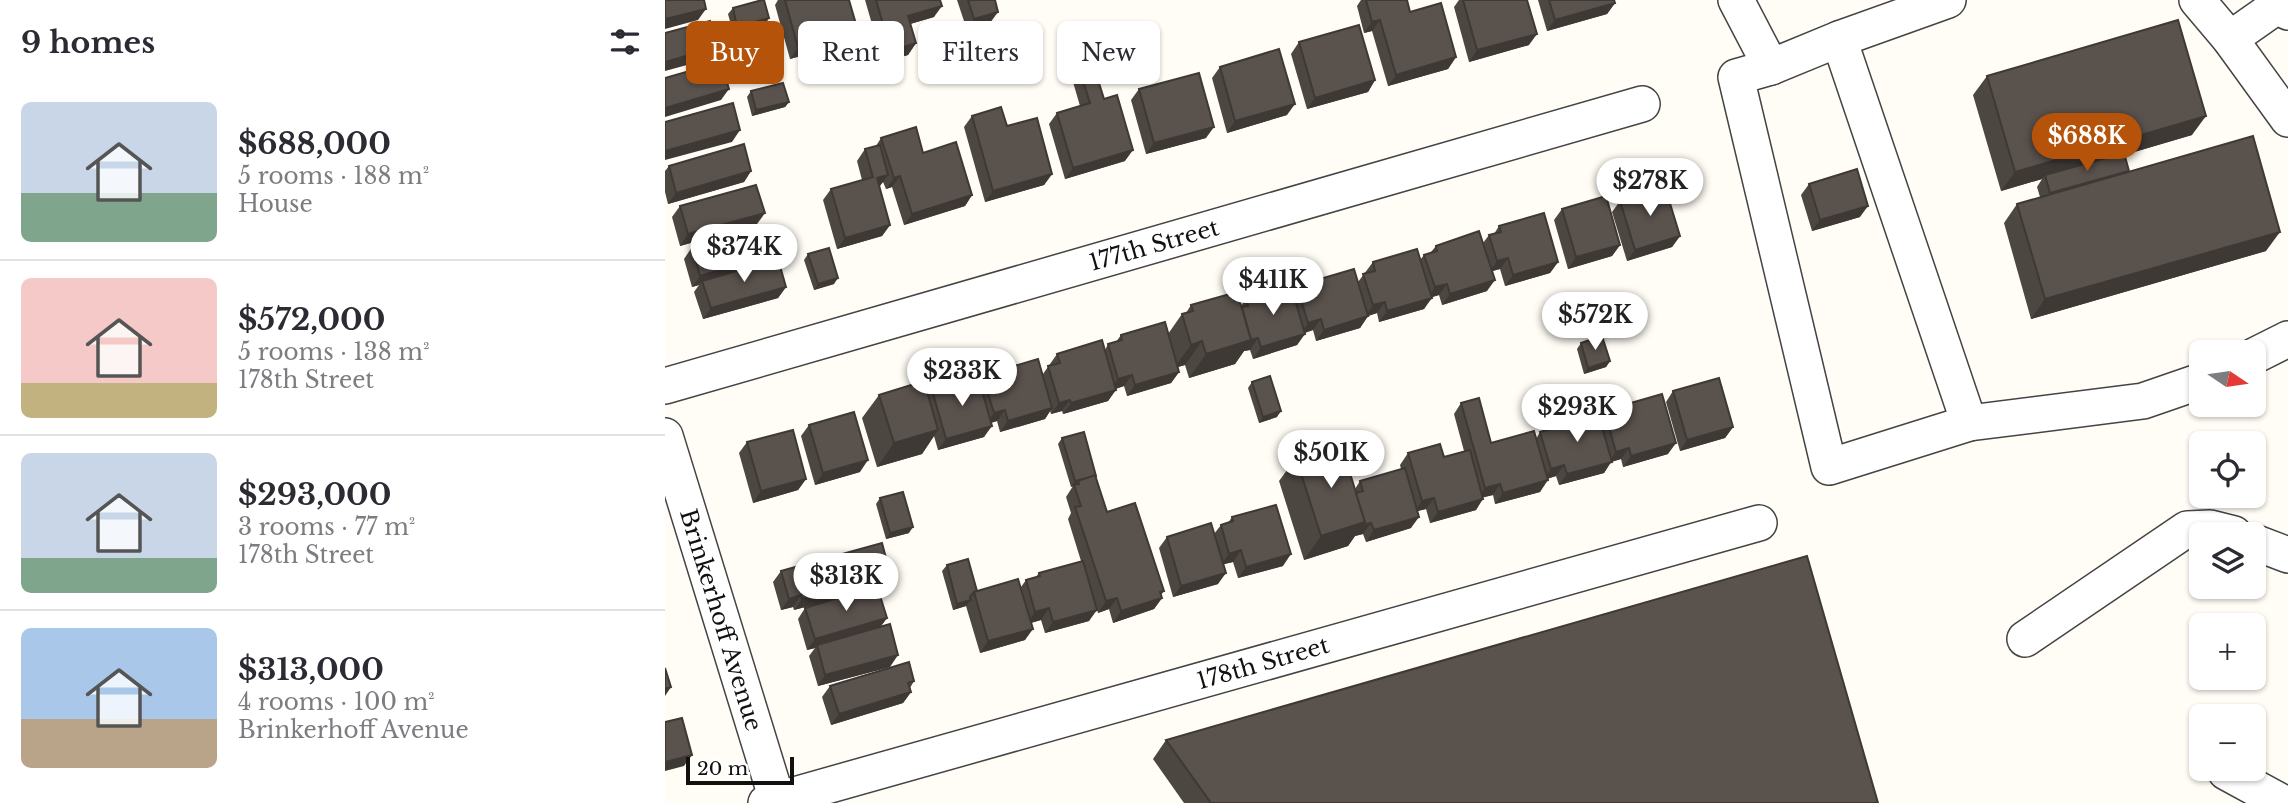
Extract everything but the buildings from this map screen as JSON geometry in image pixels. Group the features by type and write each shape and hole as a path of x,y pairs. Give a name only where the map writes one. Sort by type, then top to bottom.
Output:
{"street":[{"path":"1736,0 1771,67"},
{"path":"1948,0 1839,39 1771,67 1737,77 1829,467 1969,423 2143,401 2189,385"},
{"path":"2197,0 2230,39 2288,120"},
{"path":"2230,39 2277,6 2288,12"},
{"path":"1839,39 1969,423"},
{"name":"177th Street","path":"665,386 1642,104"},
{"path":"2266,350 2288,339"},
{"name":"Brinkerhoff Avenue","path":"665,436 774,802"},
{"name":"178th Street","path":"774,802 1759,523"},
{"path":"2025,639 2189,529"},
{"path":"2266,547 2288,555"},
{"path":"2243,781 2283,803"}]}
